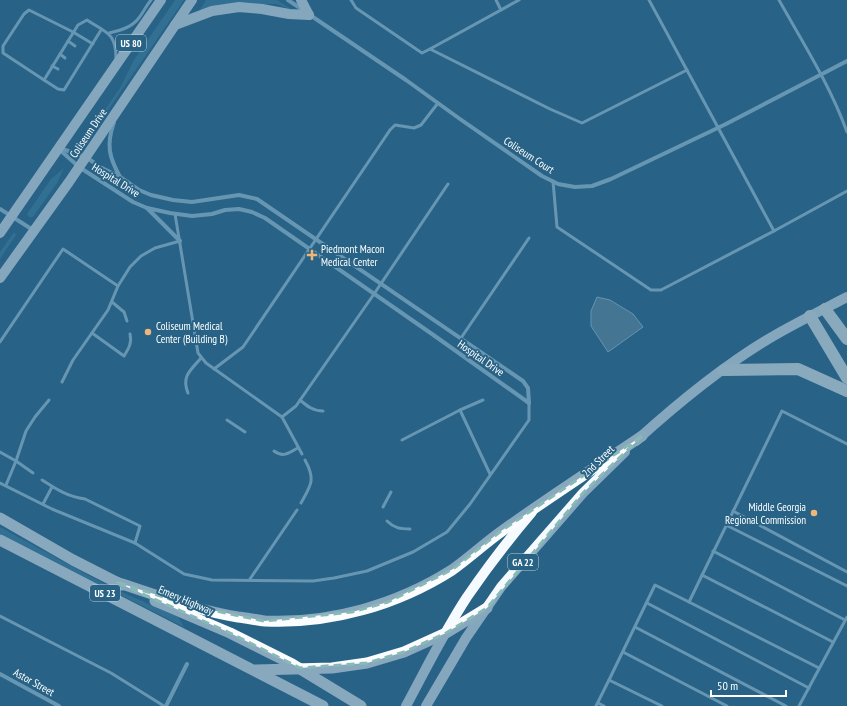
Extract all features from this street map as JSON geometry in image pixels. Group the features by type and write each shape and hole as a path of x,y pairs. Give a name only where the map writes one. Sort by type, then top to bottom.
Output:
{"highway":[{"path":"825,309 847,339"},
{"path":"810,316 847,378"},
{"path":"724,370 798,370 847,391"},
{"path":"116,582 192,606 224,614 264,621 323,618 352,612 388,602 428,584 453,569 501,531 642,436"},
{"name":"Emery Highway","path":"0,518 73,560 116,582 181,613 230,633 300,668 361,706"},
{"name":"US 23","path":"0,540 283,684 323,706"},
{"path":"253,670 332,668 367,663 404,652 446,632 487,608"}],"main road":[{"name":"Coliseum Drive","path":"0,233 162,0"},
{"name":"Coliseum Drive","path":"0,278 86,157 192,0"},
{"path":"301,0 309,15"},
{"path":"175,25 212,11 239,7 262,9 289,14 309,15"},
{"name":"2nd Street","path":"426,706 466,638 506,581 578,499 612,464 685,399 724,370 776,334 847,297"},
{"name":"GA 22","path":"406,706 446,632 467,597 498,554 534,509"}],"street":[{"name":"Coliseum Court","path":"288,0 406,80 542,176 553,181 575,187 592,186 718,128 847,61"},
{"name":"Hospital Drive","path":"118,110 111,130 109,144 110,157 120,177"},
{"name":"Hospital Drive","path":"59,148 86,157 139,190 151,195 192,202 209,201 222,197 239,195 257,199 317,238 523,381 528,388 529,403"},
{"name":"Hospital Drive","path":"59,148 79,167 133,202 147,208 192,216 239,209 252,212 264,218 529,403"},
{"path":"147,208 180,241"},
{"path":"0,209 34,231"},
{"path":"165,706 187,664"},
{"name":"Astor Street","path":"0,674 59,706"}],"lane":[{"path":"44,80 78,25 87,20 101,30 109,33 116,31 133,24 138,20 151,0"},
{"path":"351,0 356,8 422,53 430,50 519,0"},
{"path":"496,0 501,10"},
{"path":"649,0 774,231"},
{"path":"778,0 836,103 847,132"},
{"path":"93,44 73,32 29,10 24,14 3,46 4,53 58,89 64,90 85,53 93,44 101,30"},
{"path":"109,33 114,41 116,49 116,59 112,70"},
{"path":"68,41 75,46"},
{"path":"430,50 550,109 582,123 687,70"},
{"path":"60,54 66,58"},
{"path":"75,64 78,67"},
{"path":"52,66 58,69"},
{"path":"67,75 71,78"},
{"path":"214,369 243,347 390,130 395,125 414,128 421,125 438,103"},
{"path":"553,181 556,227 651,290 661,290 847,191"},
{"path":"282,417 296,406 448,184"},
{"path":"175,214 198,353 206,364 282,417 302,454"},
{"path":"461,338 529,238"},
{"path":"62,382 73,360 108,310 118,286 130,267 141,256 155,248 180,241"},
{"path":"0,342 63,249 118,286"},
{"path":"112,302 124,312 127,321"},
{"path":"92,333 124,356 130,347 130,334"},
{"path":"188,393 184,385 185,378 201,358"},
{"path":"6,486 26,431 35,417 50,400"},
{"path":"300,400 317,411 323,411"},
{"path":"402,440 460,410 483,400"},
{"path":"0,483 43,504 135,543 184,574 212,580 250,579 272,581 313,581 334,578 367,571 413,552 447,532 470,504 529,420 529,403"},
{"path":"460,410 490,474"},
{"path":"689,602 782,411 847,444"},
{"path":"227,420 245,432"},
{"path":"274,451 280,455 285,455 298,448"},
{"path":"0,452 16,461 33,474"},
{"path":"301,503 310,486 312,476 305,460"},
{"path":"42,480 64,494 85,499 140,526 135,543"},
{"path":"43,504 52,487"},
{"path":"383,507 391,492"},
{"path":"250,579 297,510"},
{"path":"733,511 847,572"},
{"path":"386,522 393,527 410,529"},
{"path":"726,525 847,586"},
{"path":"714,551 845,620"},
{"path":"702,575 833,642"},
{"path":"604,706 597,704 655,585 819,668"},
{"path":"647,603 809,688"},
{"path":"0,616 111,673 165,706"},
{"path":"799,706 847,617"},
{"path":"635,627 786,706"},
{"path":"623,652 727,706"},
{"path":"609,680 662,706"},
{"path":"776,706 778,702"}],"highlighted area":[{"path":"642,436 583,493 487,608 446,633 404,652 367,663 300,668 230,633 116,582 192,606 264,621 352,612 388,602 453,569 501,531"}],"shaded area":[{"path":"175,0 184,0 84,145 81,145 120,88 134,60"},
{"path":"206,0 277,0 293,10 276,4 233,4 200,10"},
{"path":"64,168 57,183 33,217 29,217 27,214 51,179"},
{"path":"14,232 16,235 0,259 0,252"},
{"path":"597,297 610,300 633,314 643,327 608,352 591,326 591,311"},
{"path":"0,527 108,586 178,617 184,627 0,534"}],"place":[{"name":"Piedmont Macon Medical Center","path":"312,255"},
{"name":"Coliseum Medical Center (Building B)","path":"148,332"},
{"name":"Middle Georgia Regional Commission","path":"814,513"}]}
